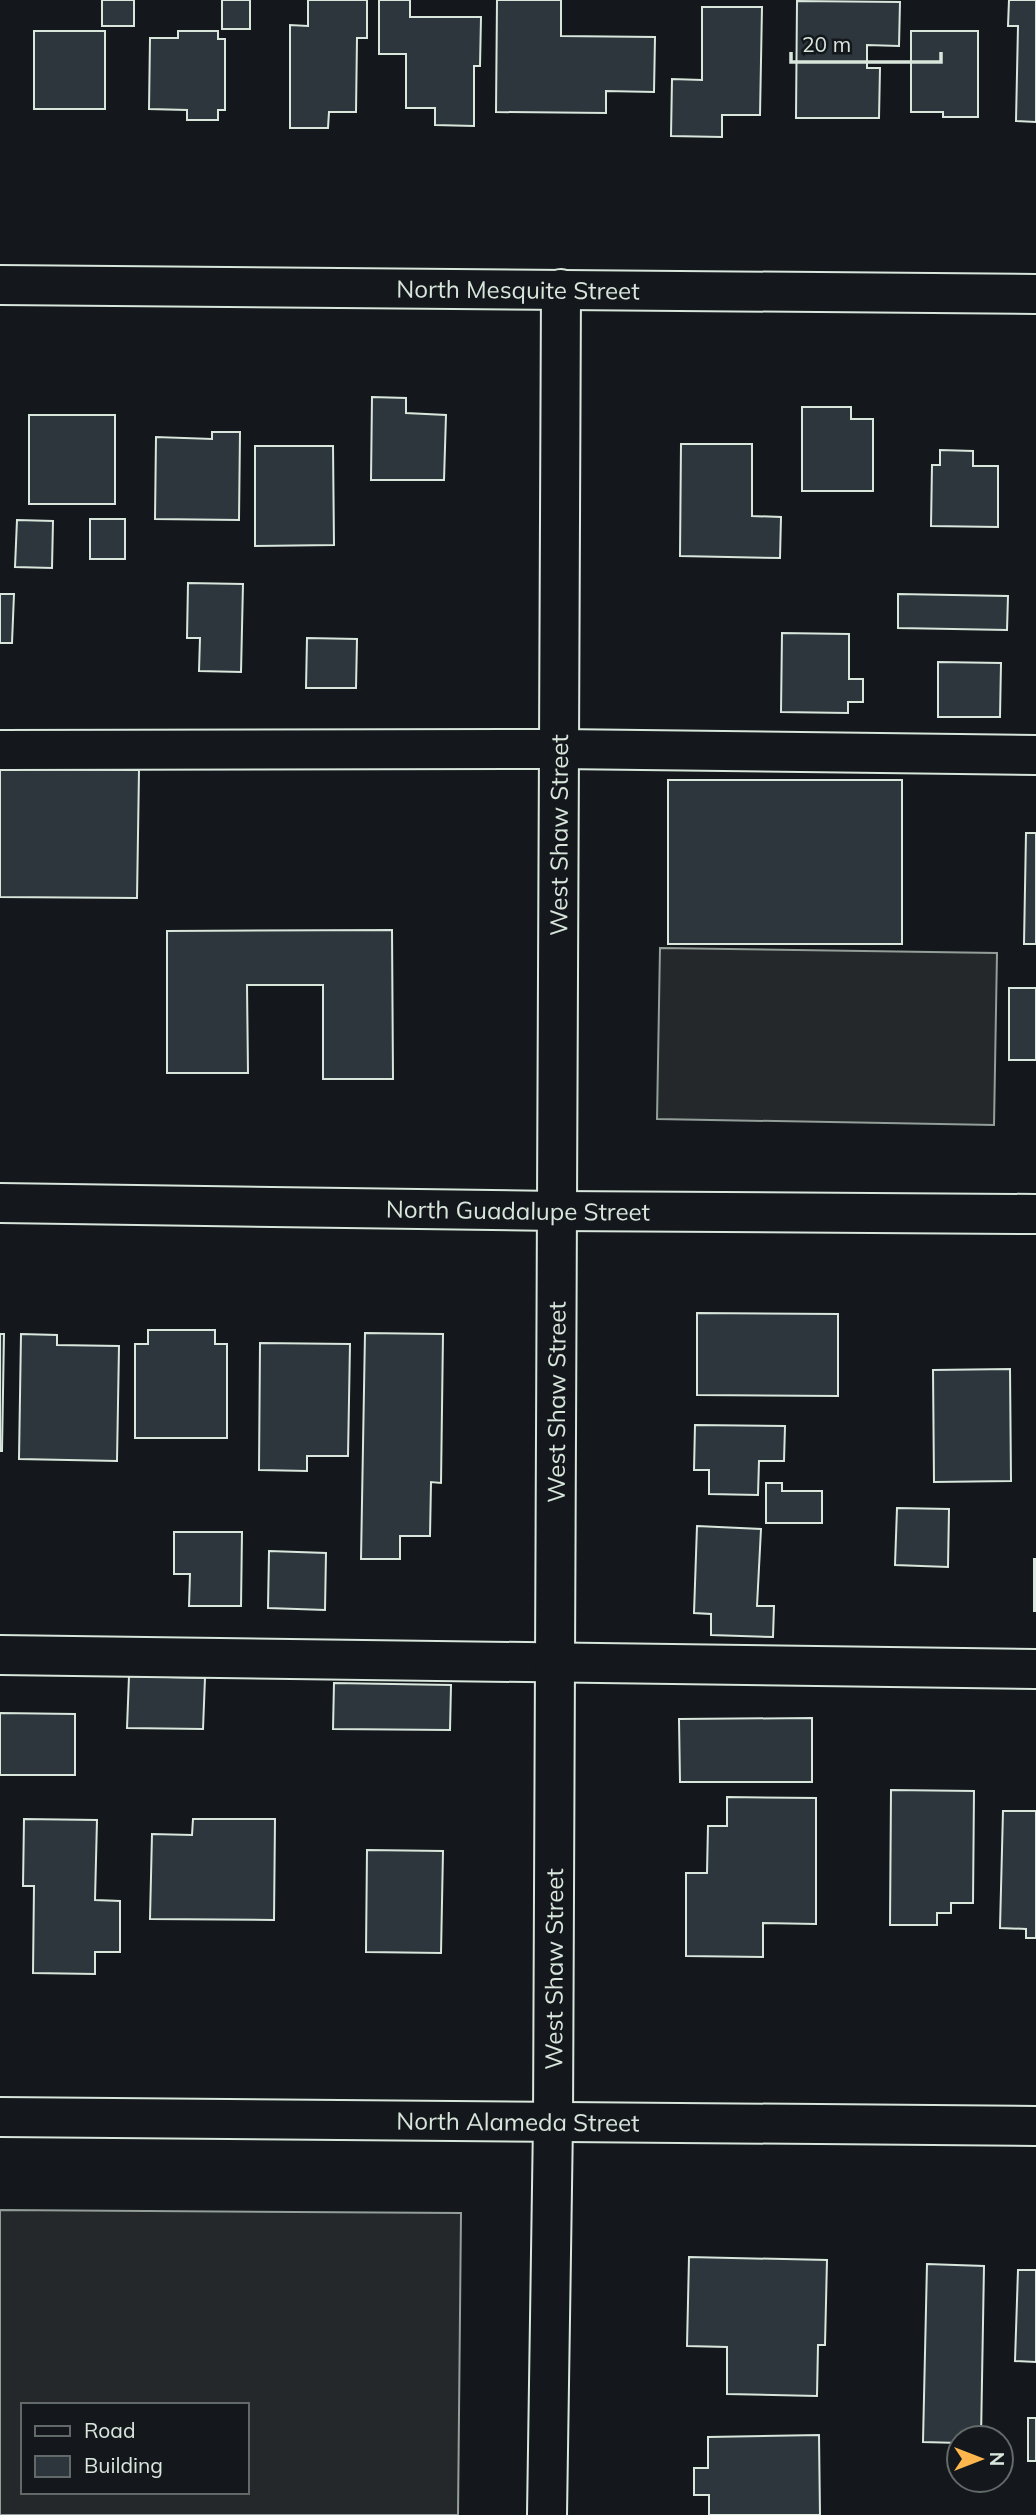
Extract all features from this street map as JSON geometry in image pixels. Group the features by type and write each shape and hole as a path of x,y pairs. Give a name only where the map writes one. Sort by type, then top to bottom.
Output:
{"street":[{"name":"North Mesquite Street","path":"0,285 1036,294"},
{"name":"West Shaw Street","path":"547,2515 553,2122 562,289"},
{"path":"0,750 560,749 1036,755"},
{"name":"North Guadalupe Street","path":"0,1203 1036,1214"},
{"path":"0,1655 1036,1670"},
{"name":"North Alameda Street","path":"0,2117 1036,2126"}],"shaded area":[{"path":"660,948 997,953 994,1125 657,1119"},
{"path":"0,2210 461,2213 458,2515 0,2515"}],"building":[{"path":"102,0 134,0 134,26 102,26"},
{"path":"222,0 250,0 250,29 222,29"},
{"path":"308,0 367,0 367,38 357,38 356,112 329,112 328,128 290,128 290,25 308,26"},
{"path":"379,0 410,0 410,17 481,17 480,66 474,66 474,126 435,125 435,108 406,108 406,54 379,54"},
{"path":"497,0 561,0 561,36 655,37 654,92 606,91 606,113 496,112"},
{"path":"1009,0 1036,0 1036,122 1016,121 1018,26 1008,26"},
{"path":"797,1 900,2 899,46 867,45 867,68 880,68 879,118 796,118"},
{"path":"702,7 762,7 760,115 722,115 722,137 671,136 672,79 702,80"},
{"path":"34,31 105,31 105,109 34,109"},
{"path":"178,31 218,31 218,39 225,39 225,110 218,110 218,120 187,120 187,110 149,109 150,38 178,38"},
{"path":"911,31 978,31 978,117 943,117 943,112 911,112"},
{"path":"372,397 406,398 406,413 446,415 444,480 371,480"},
{"path":"802,407 851,407 851,419 873,419 873,491 802,491"},
{"path":"29,415 115,415 115,504 29,504"},
{"path":"212,432 240,432 239,520 155,519 156,437 212,439"},
{"path":"681,444 752,444 752,516 781,517 780,558 680,556"},
{"path":"255,446 333,446 334,545 255,546"},
{"path":"940,450 973,451 973,466 998,466 998,527 931,526 932,465 940,465"},
{"path":"90,519 125,519 125,559 90,559"},
{"path":"17,520 53,521 52,568 15,567"},
{"path":"188,583 243,584 241,672 199,671 200,638 187,638"},
{"path":"0,594 14,594 12,643 0,643"},
{"path":"898,594 1008,596 1007,630 898,628"},
{"path":"782,633 849,634 849,679 863,679 863,702 848,702 848,713 781,712"},
{"path":"307,638 357,639 356,688 306,688"},
{"path":"938,662 1001,663 1000,717 938,717"},
{"path":"0,769 139,770 137,898 0,897"},
{"path":"668,780 902,780 902,944 668,944"},
{"path":"1026,833 1036,833 1036,944 1024,944"},
{"path":"392,930 393,1079 323,1079 323,985 247,985 248,1073 167,1073 167,931"},
{"path":"1009,988 1036,988 1036,1060 1009,1060"},
{"path":"697,1313 838,1314 838,1396 697,1395"},
{"path":"148,1330 215,1330 215,1344 227,1344 227,1438 135,1438 135,1344 148,1344"},
{"path":"365,1333 443,1334 441,1483 431,1482 430,1536 400,1536 400,1559 361,1559"},
{"path":"0,1334 4,1334 2,1451 0,1451"},
{"path":"21,1334 57,1335 57,1345 119,1346 117,1461 19,1459"},
{"path":"260,1343 350,1344 348,1456 307,1456 307,1471 259,1470"},
{"path":"1010,1369 1011,1481 934,1482 933,1370"},
{"path":"695,1425 785,1426 784,1461 759,1461 758,1495 709,1494 709,1470 694,1470"},
{"path":"766,1483 782,1483 782,1491 822,1491 822,1523 766,1523"},
{"path":"897,1508 949,1509 948,1567 895,1565"},
{"path":"697,1526 761,1529 757,1606 774,1606 773,1637 711,1635 711,1614 694,1613"},
{"path":"174,1532 242,1532 241,1606 189,1606 190,1574 174,1574"},
{"path":"269,1551 326,1553 325,1610 268,1608"},
{"path":"1036,1559 1036,1611 1034,1611"},
{"path":"129,1676 205,1678 203,1729 127,1728"},
{"path":"334,1683 451,1685 450,1730 333,1729"},
{"path":"0,1713 75,1714 75,1775 0,1775"},
{"path":"812,1718 812,1782 680,1782 679,1719"},
{"path":"891,1790 974,1791 973,1903 951,1903 951,1913 937,1913 937,1925 890,1925"},
{"path":"727,1797 816,1798 816,1924 763,1923 763,1957 686,1956 686,1873 707,1873 708,1826 727,1826"},
{"path":"1003,1811 1036,1811 1036,1938 1026,1938 1026,1929 1000,1928"},
{"path":"24,1819 97,1820 95,1900 120,1901 120,1952 95,1952 95,1974 33,1973 34,1886 23,1886"},
{"path":"193,1819 275,1819 274,1920 150,1919 152,1834 192,1835"},
{"path":"367,1850 443,1851 441,1953 366,1952"},
{"path":"689,2257 827,2260 825,2345 818,2345 817,2396 727,2394 727,2347 687,2346"},
{"path":"927,2264 984,2266 981,2424 945,2424 945,2443 923,2442"},
{"path":"1018,2270 1036,2270 1036,2362 1015,2361"},
{"path":"1028,2418 1036,2418 1036,2461 1028,2461"},
{"path":"819,2435 820,2515 709,2515 709,2495 694,2495 694,2468 708,2468 708,2437"}]}
